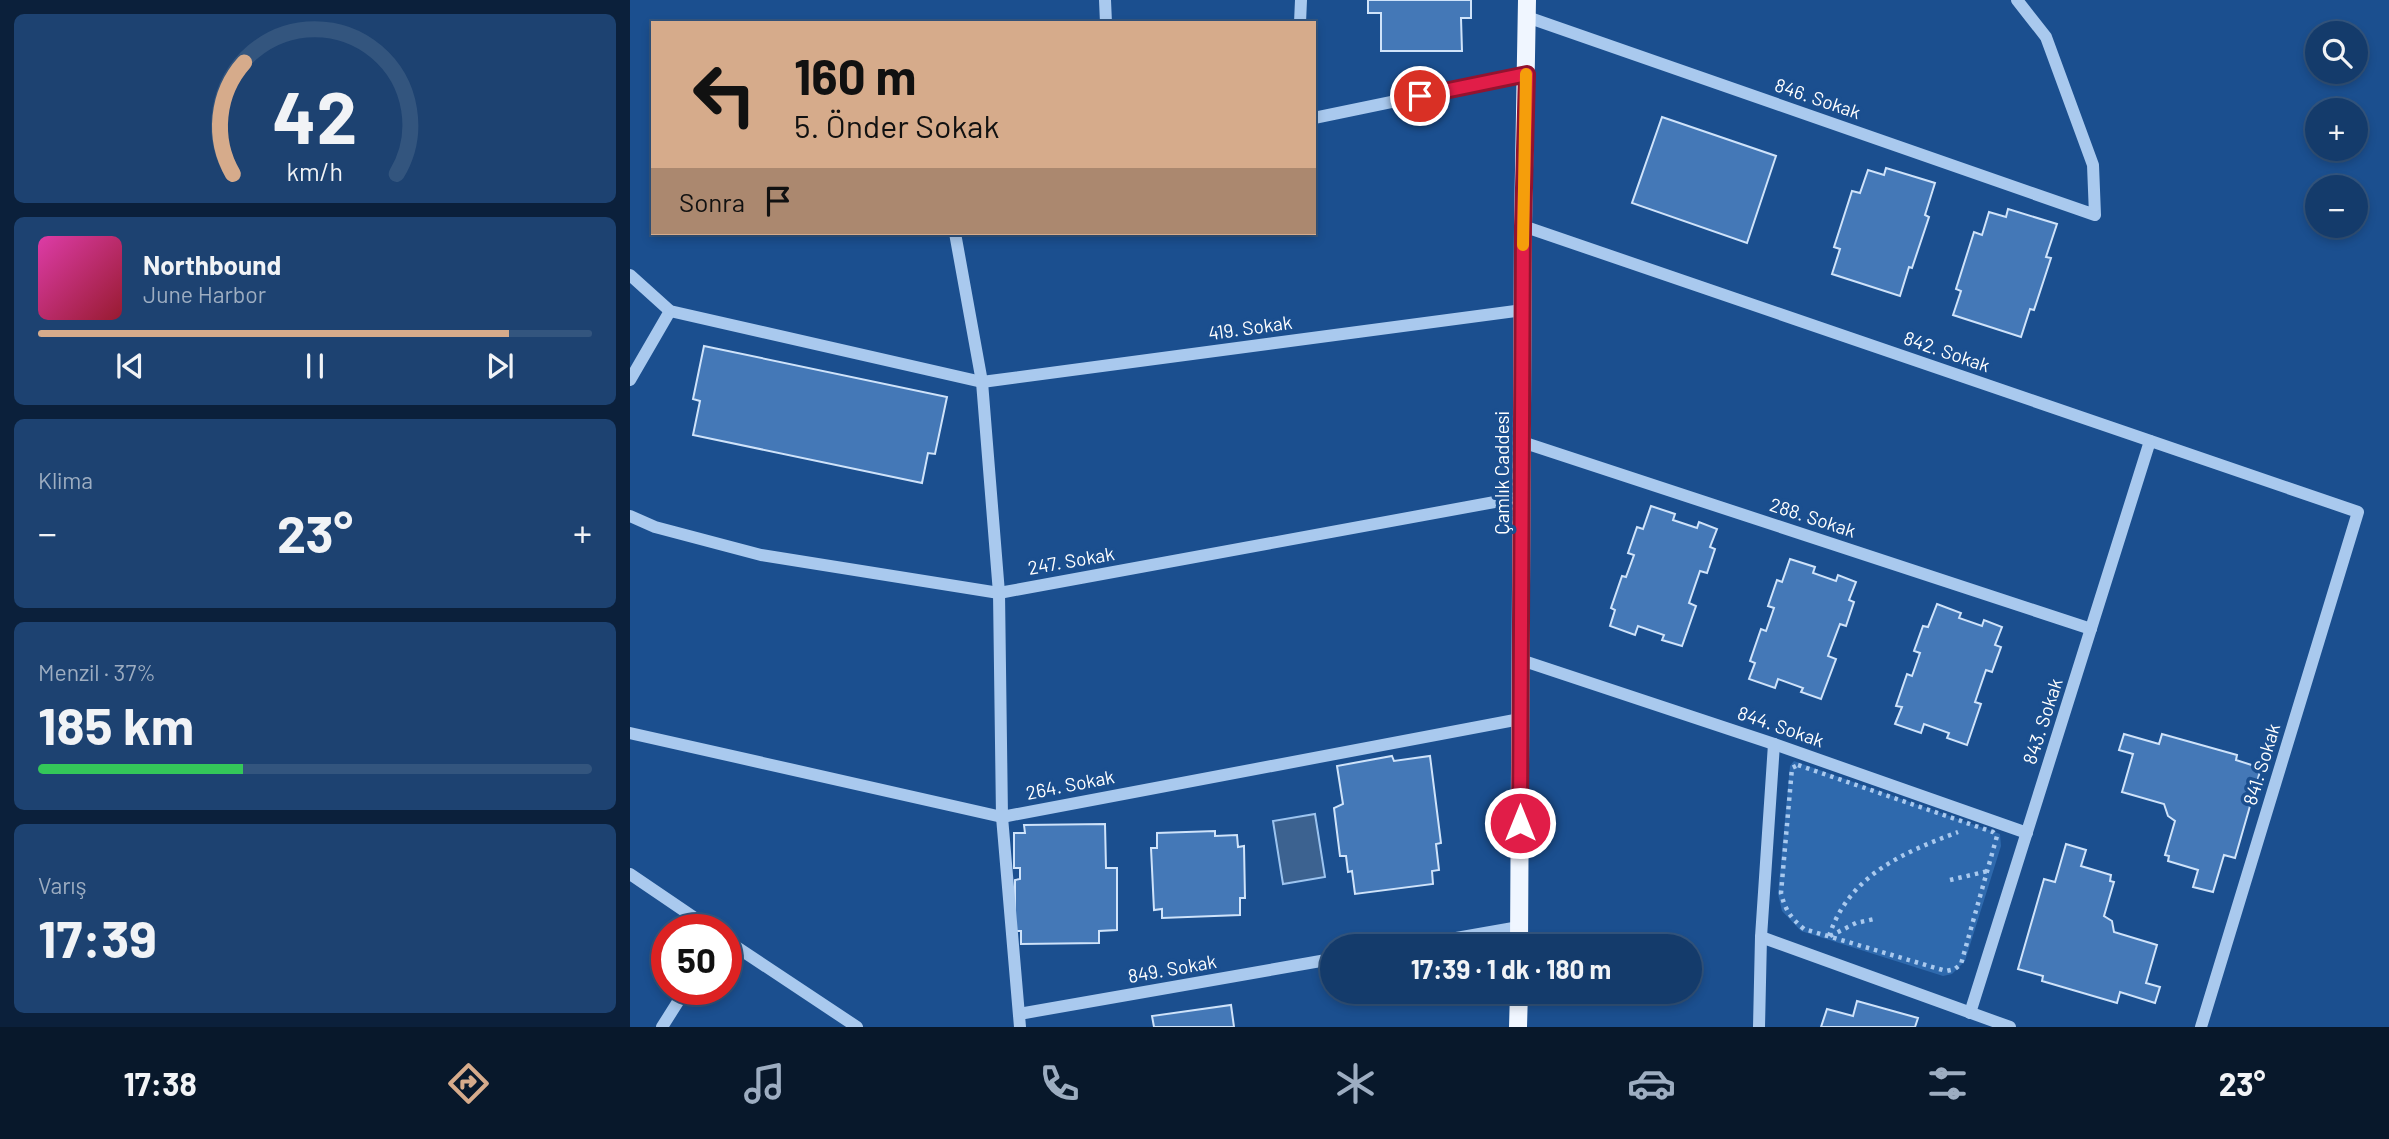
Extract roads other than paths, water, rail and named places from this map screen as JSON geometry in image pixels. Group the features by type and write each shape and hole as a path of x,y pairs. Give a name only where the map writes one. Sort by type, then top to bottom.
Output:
{"main road":[{"name":"Çamlık Caddesi","path":"1519,934 1523,226 1527,9"},
{"path":"1518,1027 1519,1004"}],"street":[{"path":"1105,0 1105,21"},
{"path":"1300,21 1301,0"},
{"name":"846. Sokak","path":"1527,9 2095,215 2094,164 2046,37 2017,0"},
{"path":"1316,118 1527,74"},
{"name":"842. Sokak","path":"1523,226 2358,512"},
{"path":"955,235 982,382 999,593 1002,817 1019,1021"},
{"path":"630,275 670,311 982,382"},
{"name":"419. Sokak","path":"982,382 1523,310"},
{"path":"630,380 670,311"},
{"name":"843. Sokak","path":"1970,1013 2150,440"},
{"name":"288. Sokak","path":"1522,442 2091,629"},
{"name":"247. Sokak","path":"630,516 655,527 761,555 999,593 1522,497"},
{"name":"841. Sokak","path":"2201,1027 2358,512"},
{"name":"844. Sokak","path":"1521,660 1774,744 2027,833"},
{"name":"264. Sokak","path":"630,733 1002,817 1520,719"},
{"path":"1759,1027 1761,937 1774,744"},
{"path":"630,874 689,914"},
{"path":"1479,934 1519,927"},
{"path":"1761,937 2010,1027"},
{"path":"742,951 857,1027"},
{"name":"849. Sokak","path":"1019,1021 1320,962"},
{"path":"662,1027 676,1005"}]}
